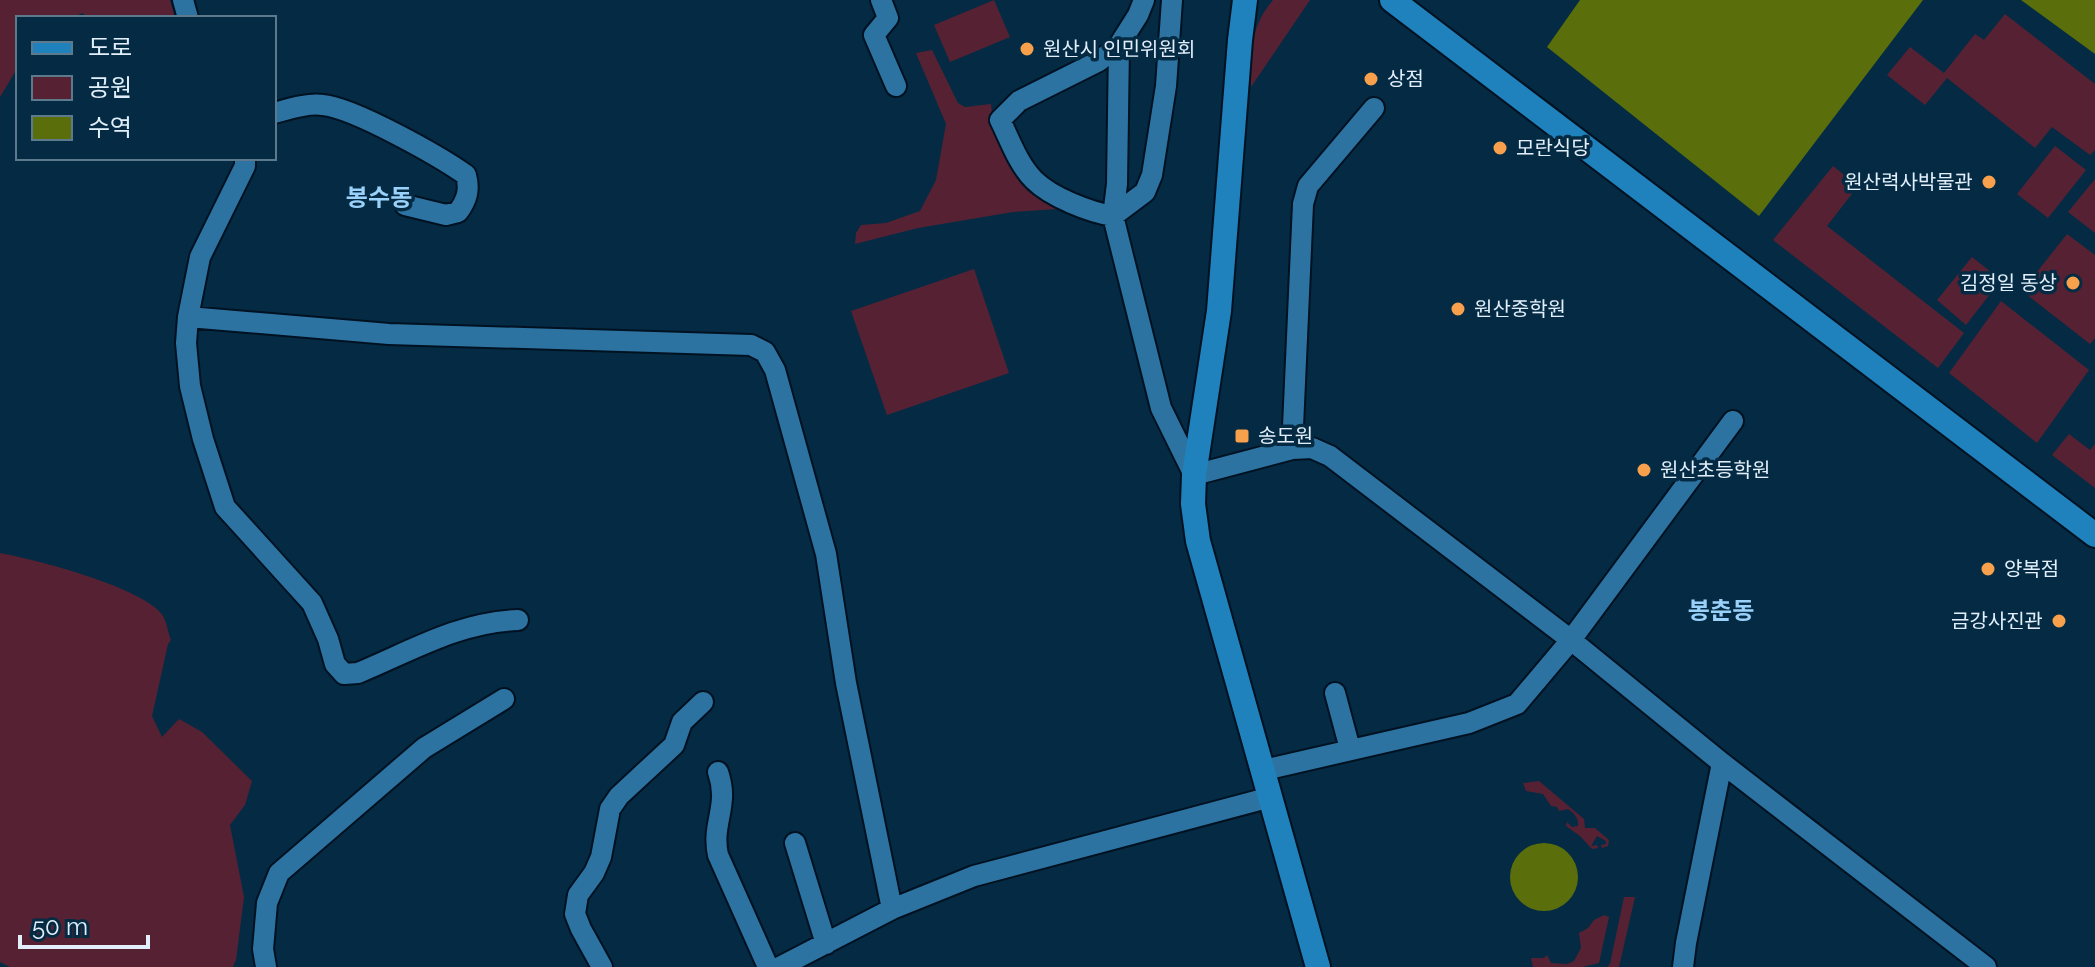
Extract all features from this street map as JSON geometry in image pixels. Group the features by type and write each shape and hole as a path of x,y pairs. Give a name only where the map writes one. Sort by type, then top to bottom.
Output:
{"main road":[{"path":"1245,0 1219,311 1194,475 1193,504 1198,541 1318,967"},
{"path":"1392,0 2095,535"}],"street":[{"path":"881,0 888,18 874,35 896,86"},
{"path":"1144,0 1119,45 1099,61 1019,101 1000,120 1020,162 1035,182 1092,212 1113,216 1145,192 1152,175 1166,86 1172,0"},
{"path":"1119,45 1117,184 1113,216 1161,408 1194,475 1292,449 1312,448 1330,456 1571,640 1722,763 1986,967"},
{"path":"276,113 322,105 349,113 446,161 466,175 469,188 458,212 446,215 405,205"},
{"path":"1292,449 1303,204 1308,186 1374,108"},
{"path":"245,160 245,166 200,257 186,343 190,386 225,507 312,603 335,664 344,674 358,673 440,635 494,621 518,620"},
{"path":"188,317 389,334 751,345 765,352 775,370 826,554 846,683 892,909"},
{"path":"1264,770 1469,723 1517,704 1571,640 1733,421"},
{"path":"1335,693 1350,749"},
{"path":"266,967 263,949 267,903 279,873 424,748 504,699"},
{"path":"602,967 575,914 578,895 601,857 610,809 619,796 674,745 682,722 703,702"},
{"path":"1683,967 1722,763"},
{"path":"718,772 724,788 723,806 714,838 718,855 768,967"},
{"path":"780,967 892,909 974,876 1271,797"},
{"path":"795,843 826,944"}],"green space":[{"path":"0,0 170,0 174,16 85,16 83,13 75,16 16,16 16,70 0,97"},
{"path":"994,0 1010,37 950,62 934,25"},
{"path":"1273,0 1310,0 1251,87 1256,31"},
{"path":"2005,14 2095,84 2095,150 2090,155 2052,127 2035,148 1947,78 1925,105 1887,75 1910,47 1944,73 1975,34 1984,40"},
{"path":"932,50 958,103 965,107 991,104 998,139 1007,163 1029,192 1057,209 1013,212 918,228 855,244 861,225 886,223 920,211 936,180 946,124 916,53"},
{"path":"2055,146 2086,170 2048,218 2017,194"},
{"path":"1833,166 1858,186 1827,226 1964,333 1938,368 1773,240"},
{"path":"2095,179 2095,233 2068,212"},
{"path":"2067,234 2095,255 2095,338 2090,344 2022,291"},
{"path":"1972,257 2001,280 1966,325 1937,300"},
{"path":"974,269 1009,373 887,415 851,311"},
{"path":"2001,301 2089,370 2037,443 1949,373"},
{"path":"2069,434 2090,450 2095,444 2095,488 2052,455"},
{"path":"0,553 62,568 113,585 153,606 163,616 171,640 152,716 162,737 179,719 202,732 252,781 245,805 230,825 244,897 233,967 10,967 0,962"},
{"path":"1539,781 1584,819 1585,828 1595,828 1609,840 1608,846 1602,848 1606,841 1597,836 1591,846 1597,845 1598,848 1592,849 1566,826 1567,822 1572,827 1578,826 1572,812 1568,809 1559,811 1543,794 1526,791 1523,783"},
{"path":"1624,897 1635,897 1619,967 1607,967 1610,964"},
{"path":"1604,915 1609,917 1599,963 1582,967 1533,967 1531,958 1547,955 1551,963 1574,961 1581,948 1579,933"}],"water":[{"path":"1580,0 1923,0 1759,216 1547,47"},
{"path":"2021,0 2095,0 2095,54"},
{"path":"1544,843 1568,853 1578,877 1568,901 1544,911 1520,901 1510,877 1520,853"}],"place":[{"name":"원산시 인민위원회","path":"1027,49"},
{"name":"상점","path":"1371,79"},
{"name":"모란식당","path":"1500,148"},
{"name":"원산력사박물관","path":"1989,182"},
{"name":"김정일 동상","path":"2073,283"},
{"name":"원산중학원","path":"1458,309"},
{"name":"송도원","path":"1242,436"},
{"name":"원산초등학원","path":"1644,470"},
{"name":"양복점","path":"1988,569"},
{"name":"금강사진관","path":"2059,621"}],"district":[{"name":"봉수동","path":"379,197"},
{"name":"봉춘동","path":"1721,610"}]}
